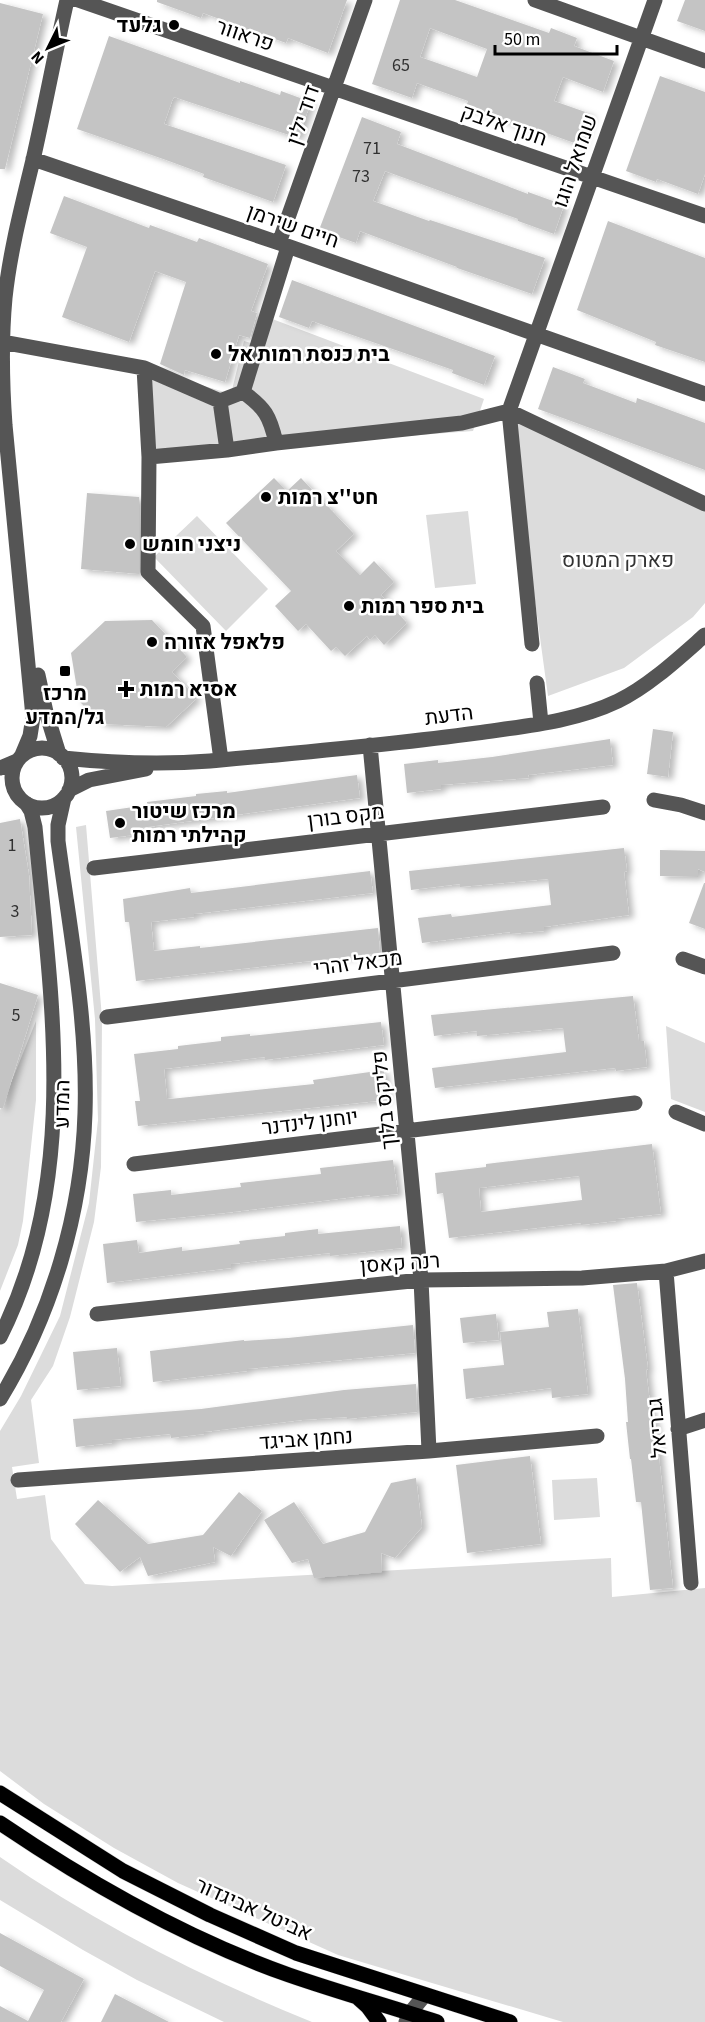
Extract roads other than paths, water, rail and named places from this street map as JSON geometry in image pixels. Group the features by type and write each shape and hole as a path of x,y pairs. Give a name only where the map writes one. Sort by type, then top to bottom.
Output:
{"main road":[{"name":"אביטל אביגדור","path":"0,1793 123,1871 210,1915 296,1953 510,2022"},
{"path":"0,1823 107,1891 199,1938 289,1975 356,1996 408,2018 429,2021"},
{"path":"356,1996 379,2022"}],"street":[{"path":"22,800 14,790 12,776 30,736 33,717 25,616 4,456 2,342 5,297 14,237 33,159 66,0"},
{"name":"פראוור","path":"78,0 392,108"},
{"name":"דוד ילין","path":"243,392 284,245 334,88 365,0"},
{"path":"535,0 705,62"},
{"name":"שמואל הוגו","path":"511,405 655,0"},
{"name":"חנוך אלבק","path":"392,108 705,216"},
{"name":"חיים שירמן","path":"33,159 705,394"},
{"path":"2,342 144,368 220,401 243,392 260,405 271,420 276,443"},
{"path":"144,368 149,457 148,572 203,626 221,760"},
{"path":"220,401 227,450"},
{"path":"511,405 532,644"},
{"path":"149,457 462,423 511,405 705,504"},
{"path":"0,792 42,808 50,807 66,794 71,773 61,756 46,712 25,616"},
{"name":"הדעת","path":"66,794 89,780 173,764 444,737 541,723 588,713 621,699 661,672 705,635"},
{"path":"537,683 541,723"},
{"name":"פליקס בלוך","path":"370,745 421,1281 429,1452"},
{"path":"0,768 37,748 52,750 61,756"},
{"name":"הדעת","path":"61,756 173,764"},
{"name":"המדע","path":"0,1399 47,1305 64,1251 78,1184 85,1114 83,1032 58,841 58,825 66,794"},
{"name":"המדע","path":"0,1337 26,1276 38,1235 49,1179 56,1084 54,1028 35,827 31,811 22,800"},
{"path":"654,800 681,805 705,813"},
{"name":"מקס בורן","path":"94,868 603,807"},
{"name":"מכאל זהרי","path":"108,1017 613,952"},
{"path":"683,959 705,967"},
{"name":"יוחנן לינדנר","path":"134,1164 635,1103"},
{"path":"676,1112 705,1124"},
{"name":"רנה קאסן","path":"97,1314 421,1281 582,1278 666,1271 705,1262"},
{"name":"גבריאל","path":"666,1271 691,1583"},
{"path":"678,1429 705,1420"},
{"name":"נחמן אביגד","path":"18,1480 429,1452 597,1436"},
{"path":"408,2018 424,1995"},
{"path":"424,1995 429,2021"}],"place":[{"name":"גלעד","path":"174,25"},
{"name":"בית כנסת רמות אל","path":"216,354"},
{"name":"חט''צ רמות","path":"266,497"},
{"name":"ניצני חומש","path":"130,544"},
{"name":"בית ספר רמות","path":"349,606"},
{"name":"פלאפל אזורה","path":"152,642"},
{"name":"מרכז גל/המדע","path":"65,671"},
{"name":"אסיא רמות","path":"126,689"},
{"name":"מרכז שיטור קהילתי רמות","path":"120,823"}],"park label":[{"name":"פארק המטוס","path":"618,560"}]}
